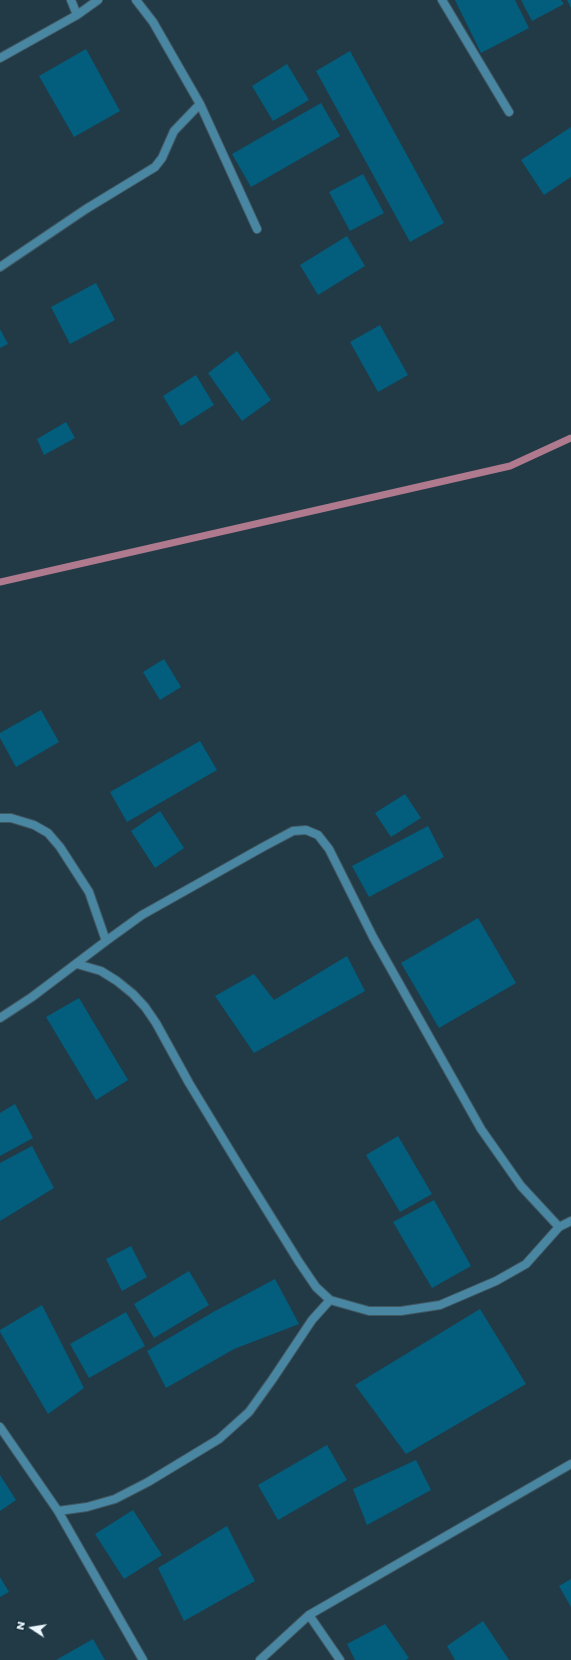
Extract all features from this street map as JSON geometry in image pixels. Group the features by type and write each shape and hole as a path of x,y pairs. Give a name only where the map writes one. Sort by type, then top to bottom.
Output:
{"street":[{"path":"71,0 77,15"},
{"path":"0,58 77,15 98,0"},
{"path":"136,0 153,22 200,104 257,229"},
{"path":"442,0 509,112"},
{"path":"0,267 86,209 155,167 162,158 174,131 200,104"},
{"path":"0,818 11,818 34,825 48,833 60,847 88,892 106,941"},
{"path":"0,1018 32,997 142,915 293,831 306,830 318,835 329,849 373,937 481,1129 521,1186 559,1227"},
{"path":"77,964 101,971 118,981 145,1007 156,1023 189,1083 299,1262 316,1287 330,1300 369,1311 401,1311 440,1305 496,1281 526,1264 559,1227 571,1221"},
{"path":"58,1511 86,1507 115,1499 148,1482 219,1439 249,1412 312,1320 330,1300"},
{"path":"0,1427 58,1511 143,1660"},
{"path":"260,1660 309,1615 571,1464"},
{"path":"309,1615 340,1660"}],"building":[{"path":"455,0 515,0 529,28 481,53"},
{"path":"521,0 561,0 564,4 532,21"},
{"path":"567,0 571,0 571,8"},
{"path":"86,49 120,111 74,137 39,76"},
{"path":"350,51 444,223 410,242 316,71"},
{"path":"287,64 309,100 273,121 252,86"},
{"path":"321,103 340,136 251,187 232,154"},
{"path":"571,127 571,177 544,195 521,160"},
{"path":"363,174 384,213 350,231 329,192"},
{"path":"347,236 365,266 318,295 300,265"},
{"path":"96,283 115,320 70,344 51,307"},
{"path":"380,325 408,375 378,392 350,342"},
{"path":"0,329 8,344 0,348"},
{"path":"237,351 271,400 242,421 208,373"},
{"path":"196,375 214,405 181,426 163,396"},
{"path":"66,422 75,438 44,455 37,439"},
{"path":"164,659 181,687 160,700 143,672"},
{"path":"41,710 59,742 16,767 0,738 0,733"},
{"path":"200,741 217,770 127,822 110,792"},
{"path":"405,794 421,818 391,837 375,813"},
{"path":"160,811 184,848 155,868 131,831"},
{"path":"428,826 444,857 369,897 352,866"},
{"path":"478,918 516,983 439,1028 401,963"},
{"path":"347,956 365,991 254,1053 215,996 254,974 274,1000"},
{"path":"79,998 128,1080 96,1100 46,1017"},
{"path":"15,1104 33,1138 0,1156 0,1113"},
{"path":"398,1136 432,1194 400,1212 366,1155"},
{"path":"32,1146 54,1188 0,1221 0,1163"},
{"path":"434,1200 471,1266 432,1288 393,1222"},
{"path":"131,1246 147,1277 122,1291 106,1259"},
{"path":"189,1271 209,1305 154,1338 134,1304"},
{"path":"275,1279 299,1324 234,1349 166,1388 147,1351 215,1311"},
{"path":"42,1305 84,1388 48,1414 0,1332 0,1330"},
{"path":"480,1309 526,1384 406,1454 355,1385"},
{"path":"126,1312 145,1346 89,1378 70,1344"},
{"path":"327,1445 347,1480 278,1520 258,1485"},
{"path":"416,1460 431,1490 367,1525 353,1489"},
{"path":"0,1475 16,1500 0,1511"},
{"path":"133,1510 162,1555 124,1579 95,1534"},
{"path":"227,1526 255,1581 184,1621 158,1568"},
{"path":"0,1577 9,1592 0,1597"},
{"path":"571,1579 571,1607 559,1586"},
{"path":"483,1621 509,1660 455,1660 447,1646"},
{"path":"385,1624 409,1658 406,1660 355,1660 347,1644"},
{"path":"93,1639 105,1660 56,1660"}],"waterway":[{"path":"0,582 510,466 571,438"}]}
